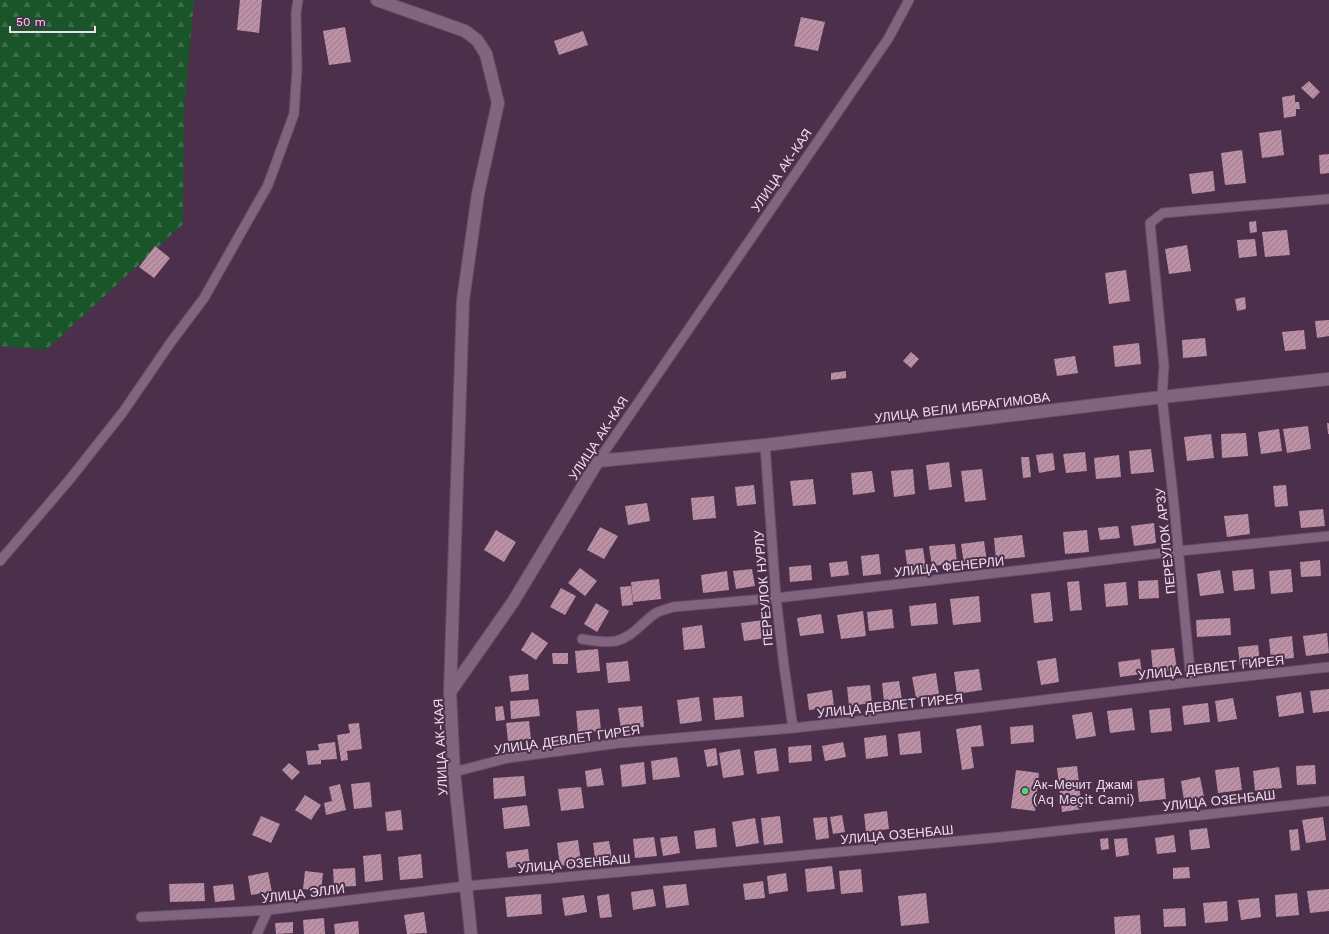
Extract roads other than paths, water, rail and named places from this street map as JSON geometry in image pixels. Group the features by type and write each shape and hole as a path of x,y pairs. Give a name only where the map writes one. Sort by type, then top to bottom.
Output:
{"street":[{"path":"0,561 70,479 123,412 171,342 204,298 268,185 294,114 297,70 296,13 298,0"},
{"path":"377,0 465,31 478,40 486,54 498,103 478,194 463,300 450,692"},
{"name":"УЛИЦА АК-КАЯ","path":"472,934 454,772 450,692 513,602 598,461 888,39 908,0"},
{"name":"ПЕРЕУЛОК АРЗУ","path":"1191,682 1179,551 1162,397 1164,366 1150,223 1163,213 1329,199"},
{"name":"УЛИЦА ВЕЛИ ИБРАГИМОВА","path":"598,461 765,445 1162,397 1329,379"},
{"name":"ПЕРЕУЛОК НУРЛУ","path":"765,445 776,598 793,728"},
{"name":"УЛИЦА ФЕНЕРЛИ","path":"582,640 605,642 616,641 631,635 642,623 658,612 674,607 776,598 1179,551 1329,536"},
{"name":"УЛИЦА ДЕВЛЕТ ГИРЕЯ","path":"454,772 508,758 619,743 793,728 997,706 1191,682 1329,667"},
{"name":"УЛИЦА ОЗЕНБАШ","path":"467,886 1002,837 1329,801"},
{"name":"УЛИЦА ЭЛЛИ","path":"141,917 268,910 467,886"},
{"path":"257,934 268,910"}],"place":[{"name":"Ак-Мечит Джамі (Aq Meçit Cami)","path":"1025,791"}]}
